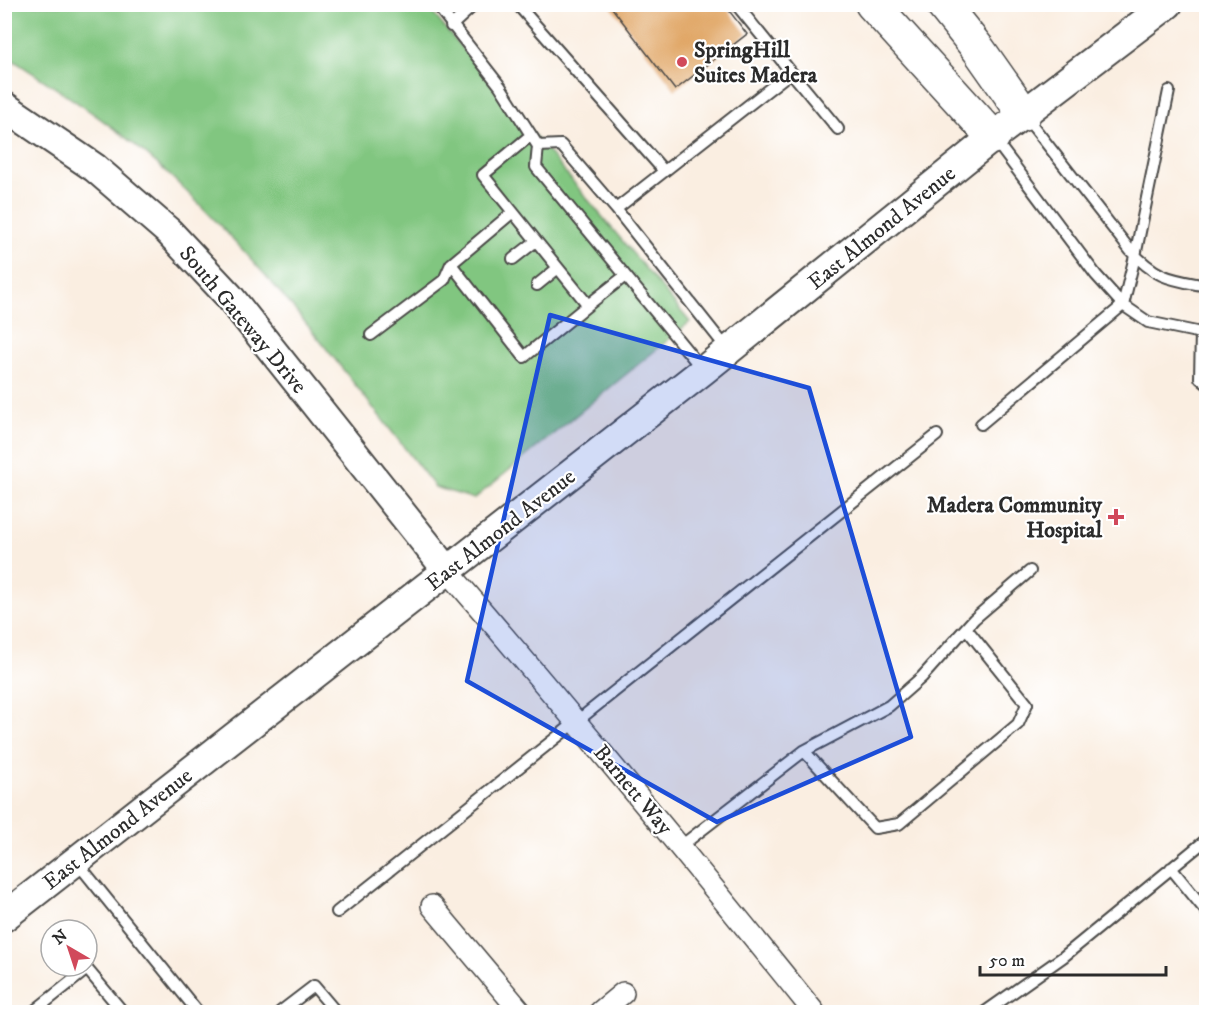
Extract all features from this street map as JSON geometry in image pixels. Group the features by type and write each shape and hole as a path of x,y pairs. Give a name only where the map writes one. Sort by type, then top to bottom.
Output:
{"highway":[{"path":"872,4 993,137"},
{"path":"942,4 979,50 1023,114"}],"main road":[{"name":"East Almond Avenue","path":"4,916 704,370 993,137 1168,4"},
{"name":"South Gateway Drive","path":"4,106 95,168 169,232 229,296 447,570"}],"street":[{"name":"Barnett Way","path":"447,570 681,846 814,1012"},
{"path":"432,906 521,1012"},
{"path":"600,1012 623,993"}],"lane":[{"path":"436,4 500,86 538,146 536,167 704,370"},
{"path":"451,26 475,4"},
{"path":"517,4 664,171"},
{"path":"736,4 838,129"},
{"path":"616,208 791,72"},
{"path":"981,424 1123,305 1169,91"},
{"path":"1023,114 1135,256 1160,276 1206,286"},
{"path":"531,135 483,175 588,305"},
{"path":"993,137 1096,275 1123,305 1148,322 1204,334 1200,378 1206,383"},
{"path":"538,146 561,144 616,208 728,351"},
{"path":"370,335 444,280 451,264 513,213"},
{"path":"513,259 536,241"},
{"path":"451,264 478,288 499,316 524,357 625,276"},
{"path":"537,285 558,268"},
{"path":"337,912 937,435"},
{"path":"681,846 804,751 890,706 922,677 966,628 1030,571"},
{"path":"804,751 875,828 899,824 1018,724 1027,705 966,628"},
{"path":"985,1012 1063,957 1206,840"},
{"path":"75,861 198,1012"},
{"path":"1171,868 1206,911"},
{"path":"33,1012 87,969 123,1012"},
{"path":"280,1012 314,986 336,1012"}],"highlighted area":[{"path":"550,315 809,388 911,737 717,822 467,681"}],"green space":[{"path":"4,5 426,5 690,322 474,499 435,487 283,295 183,188 120,133 5,55"}],"building":[{"name":"SpringHill Suites Madera","path":"609,4 724,4 747,34 675,90"}],"place":[{"name":"SpringHill Suites Madera","path":"682,62"},
{"name":"Madera Community Hospital","path":"1116,517"}]}
